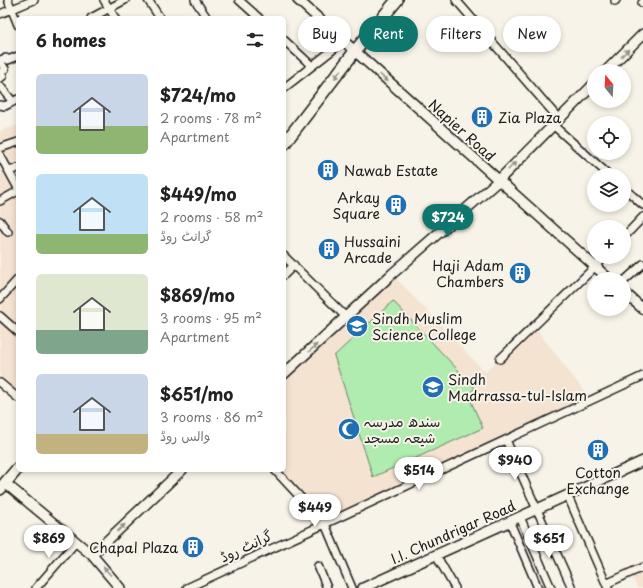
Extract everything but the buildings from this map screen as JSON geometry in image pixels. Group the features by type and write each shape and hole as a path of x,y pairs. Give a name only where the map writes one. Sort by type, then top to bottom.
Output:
{"highway":[{"path":"286,141 397,0"},
{"path":"3,486 16,470"}],"main road":[{"name":"Napier Road","path":"298,0 316,16"},
{"path":"613,64 643,34"},
{"name":"Napier Road","path":"351,48 601,272"},
{"path":"286,372 498,181 587,91"},
{"path":"631,298 643,309"},
{"name":"I.I. Chundrigar Road","path":"363,588 521,520 643,461"},
{"name":"I.I. Chundrigar Road","path":"539,511 570,501 643,468"},
{"path":"92,555 180,472"},
{"path":"3,486 92,555 120,588"},
{"name":"I.I. Chundrigar Road","path":"376,588 512,527 521,520"}],"street":[{"path":"8,0 16,20"},
{"path":"0,14 34,0"},
{"path":"104,0 114,16"},
{"path":"95,16 125,0"},
{"path":"148,0 159,16"},
{"path":"195,0 207,16"},
{"path":"239,0 257,16"},
{"path":"456,0 556,122 602,168"},
{"path":"286,42 312,66"},
{"path":"286,86 330,52"},
{"path":"0,78 3,76 1,72 5,69 0,60 6,58 8,60 16,57"},
{"path":"0,86 15,100 5,106 0,105"},
{"path":"0,148 16,143"},
{"path":"0,155 16,185"},
{"path":"9,171 16,169"},
{"path":"0,201 16,190"},
{"path":"631,194 643,205"},
{"path":"631,230 643,217"},
{"path":"0,221 8,232"},
{"path":"286,258 346,317"},
{"path":"500,359 599,264"},
{"path":"631,274 643,264"},
{"path":"286,273 294,265"},
{"path":"0,299 16,280"},
{"path":"0,316 16,330"},
{"name":"گرانٹ روڈ","path":"187,588 643,376"},
{"path":"0,383 16,396"},
{"path":"506,440 539,511 572,588"},
{"path":"277,472 325,524 352,588"},
{"path":"570,501 607,586 643,567"},
{"path":"521,520 551,588"},
{"path":"512,527 538,588"},
{"path":"36,588 76,542"},
{"path":"439,560 455,588"},
{"path":"318,566 327,588"}],"shaded area":[{"path":"16,126 16,396 0,383 0,131"},
{"name":"Sindh Madrrassa-tul-Islam","path":"392,274 485,372 534,326 591,400 325,524 277,472 286,472 286,372"},
{"path":"643,572 643,588 637,588 632,577"}],"green space":[{"path":"393,301 475,388 468,395 483,428 373,477 334,356"}],"place":[{"name":"Zia Plaza","path":"482,117"},
{"name":"Nawab Estate","path":"328,170"},
{"name":"Arkay Square","path":"396,205"},
{"name":"Hussaini Arcade","path":"329,249"},
{"name":"Haji Adam Chambers","path":"520,273"},
{"name":"Sindh Muslim Science College","path":"357,326"},
{"name":"Sindh Madrrassa-tul-Islam","path":"433,387"},
{"name":"سندھ مدرسہ شیعہ مسجد","path":"349,429"},
{"name":"Cotton Exchange","path":"598,450"},
{"name":"Chapal Plaza","path":"193,547"}]}
